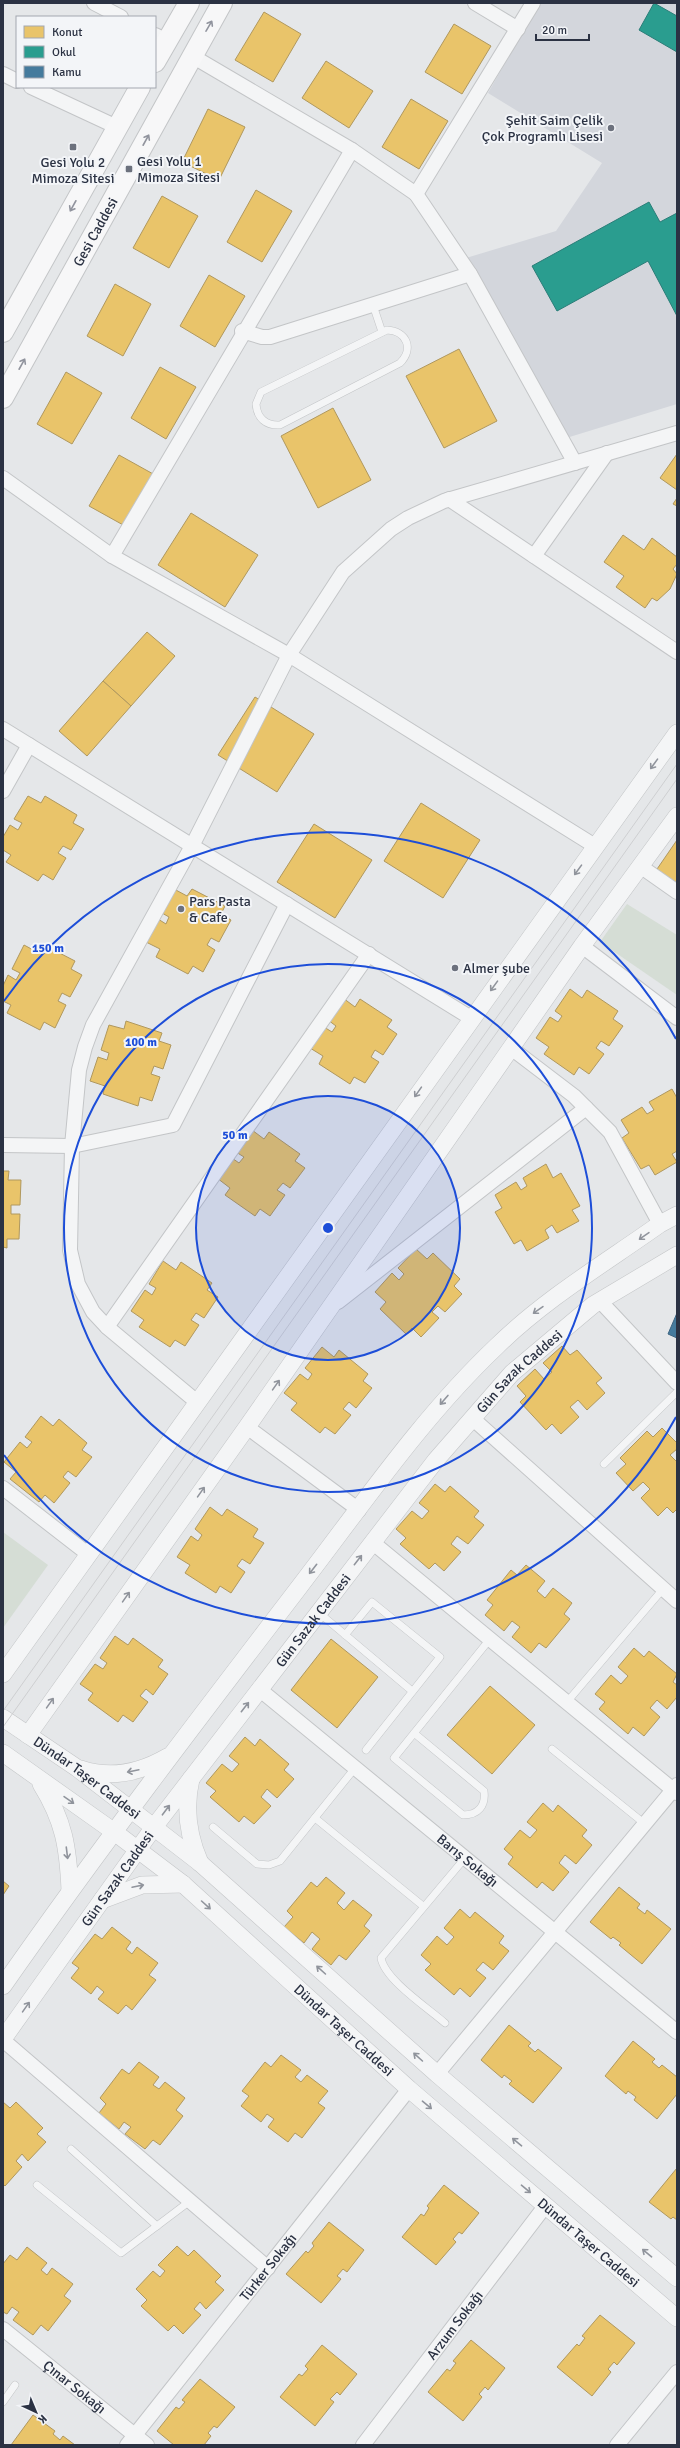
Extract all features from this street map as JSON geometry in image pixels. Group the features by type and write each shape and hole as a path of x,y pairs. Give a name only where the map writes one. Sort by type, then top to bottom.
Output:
{"main road":[{"path":"156,58 161,38 189,3"},
{"name":"Gesi Caddesi","path":"3,398 222,3"},
{"path":"3,332 139,88"}],"street":[{"path":"94,3 119,16"},
{"path":"475,3 518,29"},
{"path":"416,194 533,3"},
{"path":"192,56 352,150 416,194 470,274 575,463"},
{"path":"3,74 16,80"},
{"path":"33,88 117,127"},
{"path":"112,556 242,331 352,150"},
{"path":"242,331 262,337 270,337 470,274"},
{"path":"197,1402 107,1327 85,1298 73,1267 70,1233 72,1146 79,1070 93,1025 192,846 289,655 342,572 358,557 408,518 449,499 677,433"},
{"path":"534,556 607,453"},
{"path":"3,478 112,556 289,655 595,846"},
{"path":"449,499 677,652"},
{"path":"3,729 471,1018"},
{"path":"3,1674 471,1018 677,733"},
{"path":"3,791 29,745"},
{"path":"28,1735 247,1427 582,946 677,816"},
{"path":"640,866 677,892"},
{"path":"3,1145 72,1146 173,1125 287,904"},
{"path":"582,946 677,1018"},
{"path":"107,1327 369,954"},
{"path":"511,1048 574,1096 610,1132 660,1224"},
{"path":"330,1308 586,1108"},
{"name":"Gün Sazak Caddesi","path":"3,1986 70,1890 169,1756 443,1402 498,1344 532,1314 660,1224 677,1215"},
{"name":"Gün Sazak Caddesi","path":"3,2040 138,1849 192,1776 436,1460 472,1418 512,1374 600,1301 677,1255"},
{"path":"600,1301 677,1383"},
{"path":"472,1418 677,1601"},
{"path":"247,1427 359,1510"},
{"path":"3,1488 88,1554"},
{"path":"372,1542 567,1702 676,1789 645,1824 437,2074"},
{"name":"Barış Sokağı","path":"259,1688 677,2032"},
{"name":"Dündar Taşer Caddesi","path":"3,1718 77,1768 200,1863 437,2074 677,2278"},
{"name":"Dündar Taşer Caddesi","path":"3,1754 138,1849 183,1884 409,2089 677,2318"},
{"path":"77,1768 100,1773 124,1773 147,1767 169,1756"},
{"path":"192,1776 188,1791 188,1822 194,1850 200,1863"},
{"path":"38,1779 56,1807 66,1841 70,1890"},
{"path":"102,1900 142,1885 183,1884"},
{"path":"3,2040 268,2268"},
{"name":"Türker Sokağı","path":"130,2440 409,2089"},
{"name":"Arzum Sokağı","path":"363,2445 546,2205"},
{"name":"Çınar Sokağı","path":"4,2333 130,2440 146,2445"},
{"path":"617,2445 677,2372"}],"lane":[{"path":"373,305 382,332"},
{"path":"393,330 403,335 406,340 407,352 400,363 280,425 268,424 259,417 256,404 261,392 382,332 393,330"},
{"path":"604,1464 677,1392"},
{"path":"567,1702 663,1589"},
{"path":"345,1635 372,1602 440,1657 366,1750"},
{"path":"318,1612 412,1691"},
{"path":"414,1733 484,1791 484,1803 476,1813 463,1815 394,1758 414,1733 490,1639"},
{"path":"552,1749 645,1824"},
{"path":"213,1827 257,1864 269,1866 280,1861 355,1768"},
{"path":"315,1818 424,1906"},
{"path":"445,2023 391,1977 383,1967 381,1958 465,1858"},
{"path":"70,2150 157,2226"},
{"path":"37,2185 122,2253 190,2201"},
{"path":"3,2402 15,2385"}],"shaded area":[{"path":"539,3 677,3 677,404 563,439 466,258 556,231 602,163 488,93"},
{"path":"627,904 677,935 677,995 600,942"},
{"path":"3,1532 48,1565 3,1628"}],"building: Konut":[{"path":"264,12 301,34 273,82 235,60"},
{"path":"454,24 491,46 462,94 425,72"},
{"path":"326,61 373,91 349,128 302,98"},
{"path":"411,99 448,121 419,169 382,147"},
{"path":"208,109 245,127 219,180 182,162"},
{"path":"256,190 292,211 262,262 227,242"},
{"path":"162,196 198,216 169,268 133,248"},
{"path":"209,275 245,296 215,347 180,326"},
{"path":"115,284 151,304 123,356 87,336"},
{"path":"459,349 497,421 444,448 406,376"},
{"path":"160,367 196,387 166,439 131,418"},
{"path":"66,372 102,393 72,444 37,424"},
{"path":"333,408 371,480 318,508 281,436"},
{"path":"677,454 677,490 660,478"},
{"path":"119,455 155,475 125,526 89,506"},
{"path":"677,498 677,506 673,504"},
{"path":"191,513 258,555 225,607 158,565"},
{"path":"623,535 644,550 652,538 677,557 677,564 673,569 677,574 670,589 657,601 652,598 645,608 616,587 624,576 604,562"},
{"path":"147,632 175,656 131,706 103,681"},
{"path":"103,681 131,706 87,756 59,731"},
{"path":"255,697 314,734 277,792 218,755"},
{"path":"28,796 41,803 45,796 77,815 73,823 84,829 71,850 63,846 58,853 66,858 53,880 43,874 38,881 6,862 11,855 3,850 3,837 10,825 18,830 22,823 14,819"},
{"path":"421,803 480,840 443,898 384,861"},
{"path":"314,824 372,860 335,918 277,882"},
{"path":"677,840 677,887 655,872"},
{"path":"174,889 187,896 192,889 225,906 221,914 231,920 219,942 211,938 207,945 215,950 203,972 193,966 188,974 156,957 160,949 146,942 158,919 166,924 169,917 162,913"},
{"path":"42,944 75,961 71,969 82,975 70,997 62,993 58,1001 66,1005 55,1028 44,1022 40,1030 7,1013 11,1005 3,1001 3,986 8,975 16,980 20,973 12,969 24,945 37,952"},
{"path":"570,989 582,998 587,990 618,1011 613,1019 623,1026 609,1046 601,1041 596,1048 604,1054 589,1074 579,1067 574,1075 544,1054 549,1047 536,1038 550,1017 558,1022 562,1016 555,1011"},
{"path":"343,998 355,1007 360,999 392,1020 387,1027 397,1034 383,1055 375,1050 371,1057 379,1062 365,1083 354,1077 350,1084 319,1064 323,1056 310,1048 324,1027 332,1032 336,1026 328,1020"},
{"path":"126,1021 162,1033 159,1041 171,1045 163,1069 154,1066 151,1074 160,1077 152,1101 140,1097 138,1106 103,1094 105,1086 90,1081 98,1057 107,1060 109,1053 101,1050 109,1025 124,1029"},
{"path":"672,1089 677,1098 677,1151 672,1154 677,1162 655,1175 649,1165 641,1169 622,1138 629,1133 621,1120 642,1107 647,1114 654,1110 649,1102"},
{"path":"252,1130 264,1139 269,1132 300,1154 295,1161 305,1168 290,1188 283,1183 277,1190 285,1195 270,1216 260,1209 255,1216 225,1195 230,1188 217,1178 232,1158 239,1163 244,1157 236,1152"},
{"path":"546,1164 553,1178 561,1173 580,1206 572,1210 579,1221 557,1233 552,1225 545,1230 549,1238 527,1251 521,1240 514,1244 495,1212 502,1208 495,1195 516,1182 521,1190 527,1186 523,1178"},
{"path":"3,1171 9,1171 8,1180 21,1180 20,1205 11,1205 11,1214 20,1214 19,1239 7,1239 7,1248 3,1247"},
{"path":"416,1249 427,1259 433,1253 460,1279 454,1286 462,1294 445,1312 438,1306 432,1312 439,1318 421,1337 412,1328 406,1334 380,1309 386,1302 375,1292 392,1273 399,1280 404,1274 398,1268"},
{"path":"163,1261 176,1270 181,1262 212,1283 207,1290 218,1297 204,1318 196,1313 191,1320 199,1325 185,1346 175,1340 170,1347 139,1327 144,1320 131,1311 145,1290 152,1295 156,1288 149,1284"},
{"path":"562,1346 570,1355 577,1350 602,1378 596,1383 605,1393 587,1410 578,1400 570,1407 579,1417 561,1434 552,1424 546,1430 520,1402 526,1396 517,1386 535,1369 544,1379 552,1372 543,1363"},
{"path":"322,1347 334,1357 339,1350 368,1374 363,1381 372,1388 356,1408 349,1402 343,1409 351,1415 335,1434 325,1427 320,1433 291,1410 297,1403 284,1393 300,1374 308,1380 312,1374 305,1368"},
{"path":"41,1416 53,1426 59,1419 87,1443 82,1450 92,1457 76,1477 68,1471 63,1477 70,1483 54,1503 45,1495 39,1502 10,1479 16,1472 4,1462 20,1442 27,1448 32,1442 25,1437"},
{"path":"662,1428 677,1443 677,1449 670,1455 677,1462 677,1509 673,1513 667,1507 658,1516 641,1498 650,1489 643,1482 633,1491 616,1473 626,1464 620,1458 647,1431 653,1437"},
{"path":"435,1484 445,1492 450,1486 479,1511 474,1517 484,1525 468,1544 457,1536 451,1544 461,1552 444,1571 435,1563 429,1569 400,1544 406,1538 396,1529 412,1511 422,1519 429,1511 419,1503"},
{"path":"210,1507 222,1516 227,1509 258,1529 253,1537 264,1543 250,1564 242,1559 237,1566 245,1572 231,1593 220,1586 216,1593 185,1573 190,1565 177,1557 191,1536 198,1541 202,1535 195,1529"},
{"path":"526,1565 545,1581 537,1591 545,1598 553,1588 572,1603 564,1614 570,1619 546,1648 539,1643 531,1653 512,1637 520,1627 512,1621 504,1631 485,1615 493,1605 487,1600 511,1570 517,1575"},
{"path":"115,1636 128,1645 133,1638 163,1660 158,1667 168,1674 153,1695 146,1689 140,1696 148,1702 133,1722 123,1715 118,1722 88,1700 93,1693 80,1684 95,1664 103,1669 107,1663 100,1658"},
{"path":"331,1639 378,1677 337,1728 291,1690"},
{"path":"634,1648 644,1657 649,1651 677,1674 673,1682 677,1685 677,1697 667,1709 657,1700 650,1708 660,1717 644,1736 633,1727 628,1734 599,1709 605,1702 595,1694 611,1675 621,1684 628,1676 618,1667"},
{"path":"490,1686 535,1725 492,1774 447,1735"},
{"path":"245,1737 255,1746 260,1739 289,1764 284,1770 294,1779 277,1798 267,1789 261,1797 271,1806 254,1824 244,1816 239,1822 210,1797 216,1791 206,1783 222,1764 232,1772 239,1764 229,1756"},
{"path":"543,1803 553,1812 558,1805 587,1830 582,1836 592,1845 576,1864 565,1855 559,1863 569,1872 553,1891 542,1882 537,1888 508,1864 513,1857 504,1849 520,1830 530,1838 537,1830 527,1822"},
{"path":"326,1877 345,1893 337,1903 344,1910 353,1900 372,1915 364,1926 370,1931 346,1960 339,1955 331,1965 312,1949 320,1939 312,1932 304,1943 284,1927 293,1917 287,1911 311,1882 317,1887"},
{"path":"3,1881 9,1886 3,1895"},
{"path":"619,1887 640,1904 637,1908 645,1914 647,1910 671,1929 642,1964 619,1945 621,1943 613,1937 611,1939 590,1922"},
{"path":"460,1909 470,1918 475,1912 504,1936 499,1943 509,1951 493,1970 483,1962 476,1970 486,1978 470,1997 460,1988 454,1995 425,1970 431,1964 421,1955 437,1936 447,1945 454,1937 444,1928"},
{"path":"112,1927 131,1942 126,1949 132,1954 137,1947 158,1963 149,1975 156,1980 132,2010 126,2005 118,2014 98,1999 104,1992 97,1986 91,1994 71,1978 79,1968 72,1963 95,1934 102,1939"},
{"path":"509,2025 531,2043 528,2046 535,2052 538,2049 562,2068 533,2103 509,2084 512,2081 504,2075 502,2078 481,2060"},
{"path":"633,2041 655,2059 652,2062 659,2068 662,2065 677,2077 677,2094 657,2119 634,2100 636,2097 628,2091 626,2094 605,2076"},
{"path":"281,2055 301,2070 295,2077 301,2082 307,2075 328,2091 318,2103 325,2108 302,2138 295,2133 288,2142 268,2127 274,2119 267,2114 261,2122 241,2106 249,2096 242,2091 265,2062 271,2067"},
{"path":"139,2062 159,2077 153,2085 159,2089 165,2082 185,2098 176,2110 183,2116 160,2145 153,2140 145,2149 125,2134 131,2127 124,2122 119,2129 99,2113 106,2104 100,2098 122,2069 129,2074"},
{"path":"3,2102 10,2108 16,2102 43,2128 37,2134 46,2142 28,2161 22,2154 16,2161 22,2167 5,2186 3,2184"},
{"path":"677,2168 677,2220 673,2217 671,2219 649,2202"},
{"path":"444,2185 479,2213 462,2234 459,2232 453,2239 456,2242 436,2265 402,2237 421,2214 424,2216 429,2208 427,2206"},
{"path":"329,2222 364,2250 347,2272 343,2269 337,2276 341,2279 321,2303 286,2274 306,2251 308,2253 314,2246 312,2243"},
{"path":"177,2246 188,2256 194,2250 221,2276 215,2282 224,2290 206,2309 200,2302 194,2309 201,2315 183,2334 174,2325 168,2331 141,2306 147,2300 136,2289 153,2271 160,2277 165,2271 158,2265"},
{"path":"27,2247 47,2263 41,2270 47,2275 52,2268 73,2284 64,2296 71,2301 48,2331 41,2325 33,2335 13,2320 19,2312 12,2307 7,2314 3,2312 3,2264 10,2255 17,2260"},
{"path":"600,2315 635,2343 617,2365 614,2362 608,2369 611,2372 592,2396 557,2367 577,2344 579,2346 585,2338 582,2336"},
{"path":"471,2340 505,2368 488,2390 485,2387 479,2394 482,2397 463,2421 428,2392 447,2369 450,2371 456,2363 453,2361"},
{"path":"322,2345 357,2374 340,2395 337,2392 330,2399 334,2402 315,2426 280,2397 299,2374 302,2376 308,2369 305,2366"},
{"path":"200,2379 235,2407 217,2428 214,2426 208,2433 211,2436 204,2445 174,2445 157,2431 176,2407 179,2409 185,2402 182,2400"},
{"path":"33,2415 55,2431 53,2434 60,2440 63,2436 75,2445 11,2445"}],"building: Okul":[{"path":"654,3 677,16 677,52 639,30"},
{"path":"649,202 660,222 677,213 677,316 648,261 557,311 532,266"}],"building: Kamu":[{"path":"677,1313 677,1338 668,1334"}],"tram line":[{"path":"3,1711 677,764"},
{"path":"3,1727 677,779"}],"place":[{"name":"Şehit Saim Çelik Çok Programlı Lisesi","path":"611,128"},
{"name":"Gesi Yolu 2 Mimoza Sitesi","path":"73,147"},
{"name":"Gesi Yolu 1 Mimoza Sitesi","path":"129,169"},
{"name":"Pars Pasta & Cafe","path":"181,909"},
{"name":"Almer şube","path":"455,968"}]}
